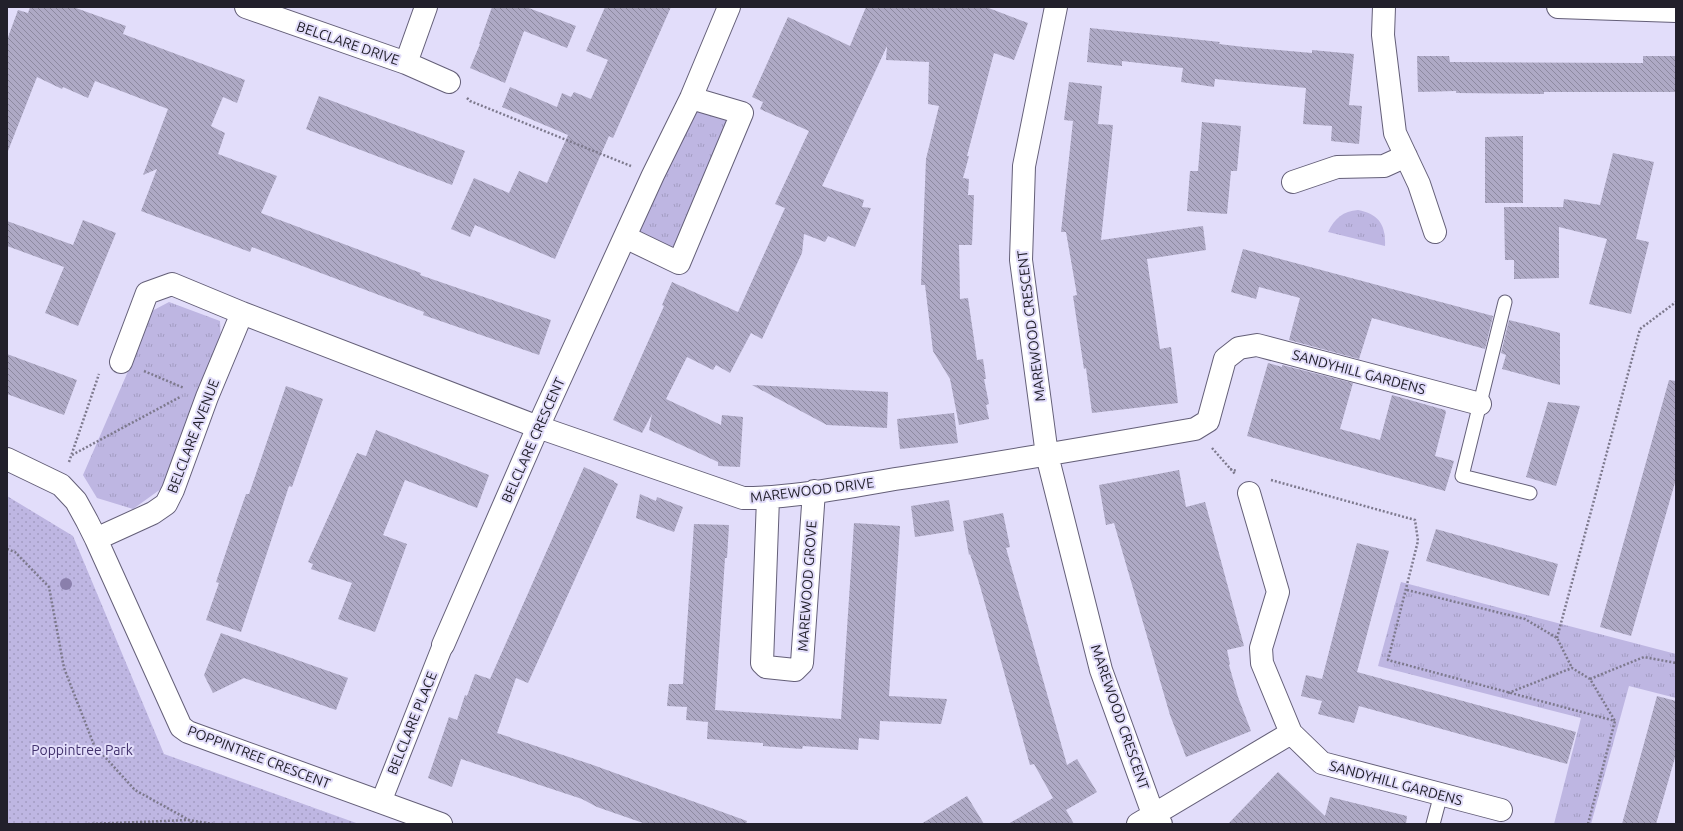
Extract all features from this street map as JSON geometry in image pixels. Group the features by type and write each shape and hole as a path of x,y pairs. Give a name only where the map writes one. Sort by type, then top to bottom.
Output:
{"street":[{"name":"BELCLARE DRIVE","path":"246,7 406,63 450,82"},
{"path":"406,63 426,7"},
{"name":"BELCLARE CRESCENT","path":"443,645 538,427 653,175 692,98 729,7"},
{"name":"MAREWOOD CRESCENT","path":"1056,7 1024,166 1021,260 1047,455 1101,670 1151,821 1291,733"},
{"path":"1384,7 1383,35 1394,133 1419,184 1436,232"},
{"path":"1558,7 1676,11"},
{"path":"625,237 679,263 742,113 692,98"},
{"path":"1293,182 1337,167 1384,166 1406,156"},
{"path":"121,362 147,293 172,284 242,313 538,427"},
{"name":"BELCLARE AVENUE","path":"96,539 153,513 166,504 173,490 199,394 242,313"},
{"name":"SANDYHILL GARDENS","path":"1196,429 1208,421 1225,358 1239,348 1257,345 1480,404"},
{"name":"MAREWOOD DRIVE","path":"538,427 743,498 768,498 1047,455"},
{"path":"1047,455 1196,429"},
{"path":"7,459 61,485 76,501 88,521 96,539"},
{"name":"MAREWOOD GROVE","path":"768,498 762,662 766,668 795,670 802,662 814,491"},
{"name":"SANDYHILL GARDENS","path":"1249,493 1278,592 1261,648 1262,663 1291,733 1322,762 1501,810"},
{"name":"POPPINTREE CRESCENT","path":"96,539 181,727 188,732 441,824"},
{"name":"BELCLARE PLACE","path":"381,802 443,645"}],"lane":[{"path":"1505,302 1462,476 1530,493"},
{"path":"1433,824 1441,794"}],"path":[{"path":"450,82 470,101 653,175"},
{"path":"1557,638 1640,330 1676,302"},
{"path":"61,485 105,356 199,394"},
{"path":"71,455 199,394"},
{"path":"1196,429 1230,468 1249,493"},
{"path":"1230,468 1238,471"},
{"path":"1269,479 1415,520 1418,541 1407,590 1388,660 1615,721"},
{"path":"7,550 15,552 49,587 64,668 94,745 135,790 189,820 192,824"},
{"path":"1407,590 1525,619 1557,638 1572,668 1590,679 1615,721 1588,824"},
{"path":"1590,679 1644,657 1676,663"},
{"path":"1507,693 1572,668"},
{"path":"88,824 189,820 213,824"}],"green space":[{"path":"692,89 742,113 679,263 625,236"},
{"path":"1358,210 1371,214 1380,222 1384,232 1385,246 1328,232 1340,216 1348,212"},
{"path":"169,302 220,321 221,346 165,486 133,509 97,498 83,475 129,369 150,312"},
{"name":"Poppintree Park","path":"7,496 73,536 164,754 359,824 7,824"},
{"path":"1401,582 1676,654 1676,698 1629,686 1591,824 1554,824 1581,718 1378,666"}],"building":[{"path":"30,7 73,7 126,26 123,34 245,80 237,103 223,97 211,126 225,133 218,154 277,176 261,213 421,273 420,275 551,320 539,355 423,315 424,312 252,247 250,252 141,211 157,169 143,175 168,109 95,81 88,98 63,87 62,89 37,77 7,151 7,40 18,10 28,13"},
{"path":"492,7 526,7 576,26 567,48 524,31 505,83 470,68 480,44"},
{"path":"605,7 671,7 613,138 609,136 555,259 475,225 470,237 451,229 474,178 509,193 519,171 547,183 568,135 502,107 510,87 557,107 562,93 571,97 574,92 591,99 608,60 586,51"},
{"path":"866,7 986,7 1028,23 1014,60 994,53 967,156 969,156 963,178 969,179 968,195 974,195 972,245 959,245 960,299 968,298 977,360 983,359 986,379 984,379 989,404 986,405 989,419 959,425 950,379 933,351 925,285 921,285 926,159 939,106 928,104 929,62 886,60 887,46 822,186 864,200 862,207 871,208 855,247 828,236 825,242 804,234 802,253 762,339 751,333 730,373 716,365 713,370 687,357 666,399 721,425 722,415 743,417 740,467 718,466 718,462 649,430 652,414 642,433 613,420 664,306 662,305 672,282 738,312 785,208 775,204 809,131 760,109 763,102 752,97 788,17 850,46"},
{"path":"1090,28 1220,42 1219,44 1244,47 1312,53 1312,50 1354,54 1349,105 1362,106 1359,144 1331,141 1332,126 1303,124 1306,88 1215,79 1214,87 1181,82 1183,68 1122,61 1122,66 1087,62"},
{"path":"1417,56 1449,56 1450,62 1643,63 1643,56 1676,56 1676,92 1544,92 1544,94 1456,93 1456,91 1418,92"},
{"path":"1069,82 1102,86 1098,124 1113,125 1101,240 1203,226 1206,250 1147,259 1160,349 1171,347 1178,403 1092,413 1086,368 1084,369 1073,296 1077,295 1066,232 1061,232 1073,121 1064,120"},
{"path":"319,96 465,151 452,185 306,129"},
{"path":"1202,122 1241,126 1237,171 1231,171 1227,214 1187,211 1190,171 1198,171"},
{"path":"1523,136 1523,203 1485,203 1485,137"},
{"path":"1613,153 1654,162 1636,239 1649,242 1631,314 1589,304 1607,239 1559,227 1559,278 1514,279 1514,260 1505,260 1504,207 1563,207 1564,199 1600,205"},
{"path":"83,220 116,233 78,326 45,313 64,267 7,246 7,221 73,245"},
{"path":"1243,249 1493,316 1485,349 1372,318 1359,359 1289,340 1300,298 1259,287 1256,299 1231,292"},
{"path":"1509,320 1560,333 1560,385 1502,369 1506,355 1501,353"},
{"path":"7,354 77,380 64,415 7,394"},
{"path":"1268,363 1282,367 1282,365 1353,383 1340,429 1380,440 1392,395 1445,410 1446,412 1435,456 1454,461 1445,491 1247,436"},
{"path":"1669,380 1676,381 1676,479 1631,636 1600,627"},
{"path":"752,385 888,392 887,428 827,425"},
{"path":"286,386 323,399 292,487 289,486 241,632 206,620 219,583 216,582 231,537 246,494 249,494"},
{"path":"1548,402 1580,406 1556,486 1526,477"},
{"path":"954,413 958,443 900,449 897,419"},
{"path":"376,430 489,475 477,508 405,480 383,535 407,544 375,632 338,619 352,583 311,569 313,564 308,562 357,453 366,456"},
{"path":"584,467 618,484 528,683 516,678 497,733 593,765 747,821 746,824 646,824 597,807 582,799 461,759 452,787 428,778 449,717 457,720 465,695 467,696 475,674 490,679"},
{"path":"1179,470 1186,507 1205,502 1244,646 1227,650 1229,665 1238,697 1251,731 1186,757 1170,715 1114,523 1106,525 1099,485"},
{"path":"640,494 656,501 657,497 683,507 674,532 636,518"},
{"path":"949,500 954,531 915,537 911,506"},
{"path":"1003,513 1010,547 1006,548 1067,765 1077,759 1097,792 1066,810 1074,824 1008,824 1053,798 1034,764 1030,765 980,586 970,554 969,555 963,521"},
{"path":"854,523 900,526 889,696 947,699 941,724 880,721 879,740 859,738 858,750 803,746 802,749 763,746 763,743 707,739 708,722 686,720 687,707 667,706 669,684 683,684 694,524 729,525 727,558 725,558 715,710 841,719"},
{"path":"1436,529 1558,564 1549,596 1426,561"},
{"path":"1357,543 1389,551 1357,672 1576,732 1567,764 1359,706 1354,723 1318,714 1322,701 1301,696 1306,675 1322,679"},
{"path":"221,633 348,678 336,710 244,678 213,693 204,675"},
{"path":"1657,696 1676,701 1676,754 1656,824 1622,824"},
{"path":"1278,772 1325,816 1330,797 1407,816 1406,824 1228,824"},
{"path":"967,796 984,824 921,824"}]}
